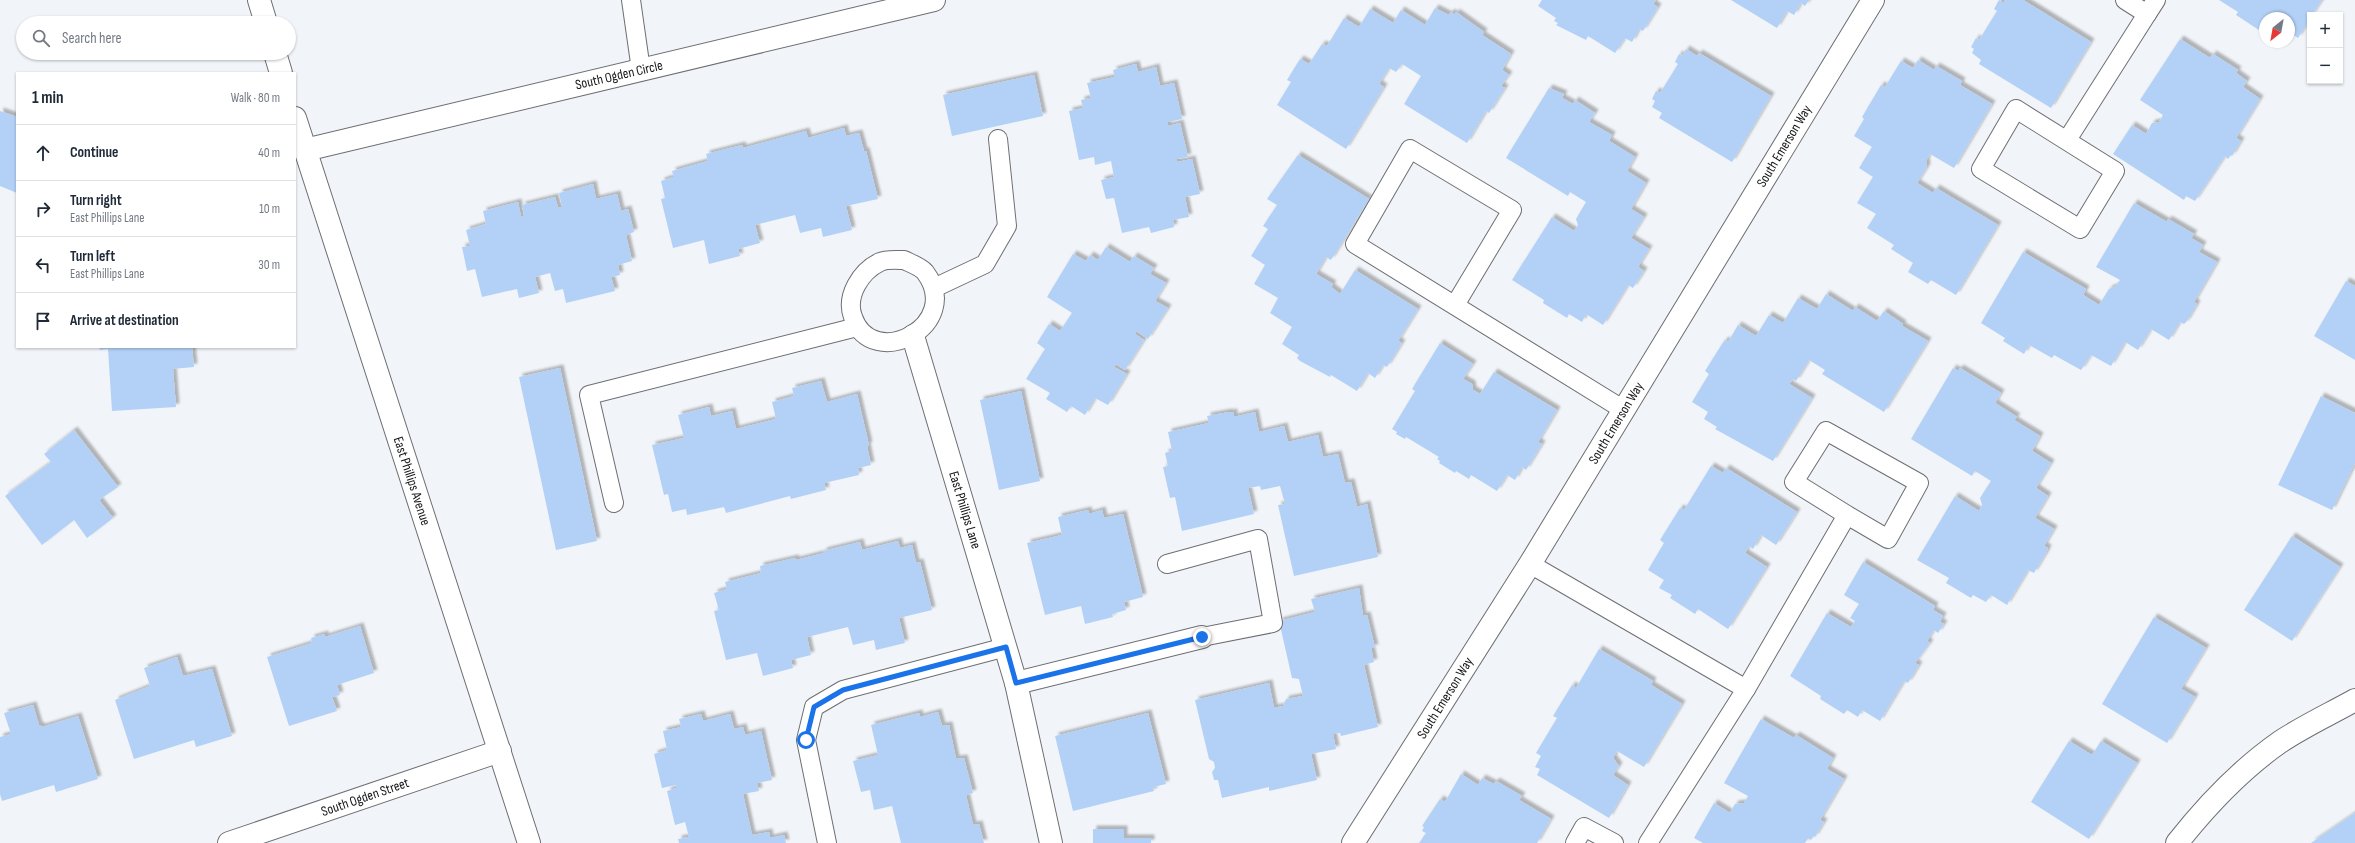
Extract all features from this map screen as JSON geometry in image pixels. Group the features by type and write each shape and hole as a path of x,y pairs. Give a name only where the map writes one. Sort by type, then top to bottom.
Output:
{"street":[{"path":"259,0 264,16"},
{"name":"South Ogden Circle","path":"304,150 934,0"},
{"name":"South Emerson Way","path":"1353,843 1530,564 1873,0"},
{"path":"277,60 281,72"},
{"name":"East Phillips Avenue","path":"296,122 529,843"},
{"name":"East Phillips Lane","path":"913,336 1016,683 1051,843"},
{"path":"1016,683 1202,637"},
{"path":"2177,843 2207,805 2243,772 2279,743 2355,700"},
{"name":"South Ogden Street","path":"229,843 500,751"}],"lane":[{"path":"631,0 641,70"},
{"path":"2067,140 2152,7 2125,0"},
{"path":"2016,109 2067,140 2115,171 2080,229 1981,169 2016,109"},
{"path":"934,288 985,264 1007,226 998,139"},
{"path":"1455,305 1512,210 1410,149 1355,244 1624,410"},
{"path":"904,260 924,271 934,288 936,304 928,320 913,336 896,342 883,342 868,336 857,327 852,316 850,302 856,284 866,270 882,261 904,260"},
{"path":"614,503 589,394 857,327"},
{"path":"1826,430 1920,483 1888,539 1846,515 1794,482 1826,430"},
{"path":"1648,843 1746,689 1846,515"},
{"path":"1167,564 1258,540 1273,623 1202,637"},
{"path":"1530,564 1746,689"},
{"path":"827,843 806,740 814,707 843,690 1006,647"},
{"path":"1575,843 1584,827 1614,843"}],"building":[{"path":"1542,0 1656,0 1653,4 1658,7 1643,31 1639,29 1632,42 1625,38 1615,53 1588,36 1586,40 1556,25 1558,23 1554,21 1556,18 1538,6"},
{"path":"1731,0 1809,0 1805,6 1801,3 1794,15 1787,11 1777,28"},
{"path":"1999,0 2004,3 2005,0 2023,0 2091,42 2051,108 1979,64 1981,60 1972,53 1974,49 1971,47 1976,38 1979,40 1997,11 1994,9"},
{"path":"2219,0 2322,0 2314,12 2307,12 2307,24 2298,38 2295,36 2295,12 2259,12 2259,30 2236,15 2238,12"},
{"path":"1435,8 1449,15 1451,12 1455,15 1456,12 1484,32 1482,35 1511,54 1502,70 1509,75 1501,86 1505,88 1489,113 1486,111 1467,143 1404,104 1421,76 1402,64 1396,72 1389,68 1379,84 1384,87 1346,149 1277,105 1291,82 1287,80 1300,59 1309,64 1322,44 1327,46 1344,18 1359,27 1370,9 1393,23 1401,10 1425,25"},
{"path":"2180,39 2210,58 2213,54 2238,70 2236,73 2247,81 2243,87 2260,99 2236,138 2241,141 2232,156 2231,155 2228,159 2225,156 2195,201 2186,196 2184,200 2113,154 2132,125 2146,134 2152,123 2159,122 2163,115 2140,100"},
{"path":"1686,49 1697,56 1699,53 1771,96 1732,162 1659,118 1662,113 1652,107 1655,101 1652,99 1656,91 1660,93 1678,64 1675,62 1679,54 1682,56"},
{"path":"1918,60 1934,70 1936,66 1962,81 1960,85 1992,104 1954,168 1930,154 1926,161 1927,167 1917,183 1933,193 1936,188 1998,225 1956,295 1931,280 1928,284 1908,272 1913,263 1891,249 1894,245 1867,228 1876,214 1857,203 1873,177 1859,168 1872,147 1854,136 1864,119 1862,117 1881,85 1885,87 1901,61 1913,68"},
{"path":"1136,64 1138,72 1156,67 1160,86 1174,83 1182,119 1168,122 1168,126 1180,123 1188,157 1176,159 1177,162 1192,159 1200,194 1185,197 1189,217 1173,220 1174,227 1151,233 1149,227 1122,233 1114,198 1106,199 1101,180 1114,177 1111,161 1095,165 1094,157 1079,160 1069,111 1083,108 1081,100 1091,98 1087,83 1115,77 1113,70"},
{"path":"1034,75 1043,116 952,136 943,95"},
{"path":"1549,88 1564,94 1562,98 1573,104 1575,100 1595,113 1589,122 1612,135 1609,141 1635,157 1627,171 1646,183 1631,209 1644,217 1631,238 1649,249 1638,267 1644,271 1633,288 1628,285 1603,325 1586,314 1582,322 1569,314 1567,318 1543,303 1544,300 1512,280 1552,217 1574,231 1578,225 1576,219 1586,202 1570,192 1568,196 1506,158"},
{"path":"0,111 16,117 16,193 0,186"},
{"path":"844,128 846,136 859,133 864,151 866,151 878,199 846,206 852,230 823,237 821,228 800,233 795,215 755,225 760,243 738,249 740,256 709,264 704,240 673,248 661,199 665,198 661,181 674,177 672,171 708,161 706,154 742,145 743,148 806,131 808,138"},
{"path":"1298,155 1369,199 1331,260 1326,257 1316,274 1333,284 1331,287 1340,294 1355,270 1418,309 1398,341 1402,343 1387,367 1383,365 1375,378 1368,373 1357,391 1331,375 1330,377 1300,361 1297,358 1299,355 1282,344 1292,327 1270,313 1278,298 1254,284 1265,265 1251,256 1268,229 1263,226 1277,205 1267,199"},
{"path":"593,184 596,199 617,194 621,211 628,209 634,232 626,235 632,261 618,265 620,275 611,277 615,291 566,303 563,289 555,291 550,273 535,277 539,293 519,298 517,289 482,297 475,269 467,271 462,247 470,246 466,230 486,224 483,211 518,202 521,217 524,216 522,205 555,197 558,208 562,207 559,193"},
{"path":"2134,203 2167,222 2168,219 2194,234 2191,238 2203,245 2199,252 2217,262 2194,302 2197,304 2187,321 2184,324 2180,322 2169,340 2151,329 2138,350 2125,342 2111,366 2091,355 2081,370 2054,355 2052,358 2029,345 2024,354 2003,341 2005,338 1981,323 2023,252 2086,289 2083,295 2099,305 2109,289 2116,286 2120,280 2096,267"},
{"path":"1106,247 1130,262 1134,256 1154,268 1150,274 1166,283 1155,301 1168,308 1148,339 1136,331 1135,334 1144,340 1125,370 1116,364 1114,367 1127,374 1108,405 1095,398 1085,415 1071,406 1067,412 1046,399 1050,393 1026,379 1045,349 1037,343 1049,324 1060,331 1072,313 1047,297 1073,254 1086,261 1090,255 1098,260"},
{"path":"2346,281 2355,286 2355,360 2314,336"},
{"path":"1826,294 1853,311 1855,307 1877,321 1884,311 1903,324 1902,326 1928,341 1884,412 1822,374 1825,370 1809,360 1796,381 1793,379 1789,384 1812,398 1773,461 1715,429 1717,427 1704,419 1708,412 1692,402 1709,374 1705,371 1722,344 1725,340 1728,342 1738,325 1756,336 1769,315 1783,323 1798,298 1817,309"},
{"path":"1440,343 1473,364 1463,379 1472,384 1473,390 1480,394 1494,372 1557,410 1538,442 1542,444 1526,470 1522,467 1515,480 1507,475 1497,491 1471,475 1469,479 1456,471 1455,473 1439,463 1440,461 1437,459 1439,457 1406,437 1405,439 1396,434 1397,432 1392,429 1415,391 1412,389"},
{"path":"99,348 192,348 194,367 173,369 176,407 112,411 108,349 100,350"},
{"path":"560,368 597,541 556,550 519,377"},
{"path":"1953,368 1958,371 1960,368 2001,393 1995,403 2017,417 2014,420 2040,436 2032,451 2051,463 2036,488 2048,496 2035,518 2054,529 2044,546 2048,548 2046,553 2034,573 2028,570 2007,605 1991,595 1986,602 1973,595 1971,598 1946,583 1949,578 1917,560 1955,496 1979,511 1982,505 1980,498 1991,481 1975,471 1972,476 1911,439"},
{"path":"821,381 827,402 857,394 869,445 867,446 871,465 858,468 859,475 824,483 826,490 791,499 790,496 726,513 724,507 687,515 686,509 672,512 668,494 664,495 652,445 684,438 678,415 709,407 711,416 732,411 736,429 776,419 772,402 794,396 792,388"},
{"path":"1021,391 1040,481 999,490 980,400"},
{"path":"2321,396 2355,413 2355,463 2332,510 2278,485"},
{"path":"1234,412 1234,417 1255,412 1259,432 1284,426 1288,442 1318,435 1323,457 1338,454 1345,483 1351,482 1357,507 1367,504 1378,557 1294,576 1278,505 1285,504 1280,486 1261,490 1260,486 1248,488 1254,514 1182,531 1175,497 1170,498 1163,467 1168,466 1165,453 1172,451 1168,432 1209,423 1207,416"},
{"path":"74,430 118,487 99,500 113,518 87,538 74,520 42,545 5,496 51,462 44,454"},
{"path":"1711,466 1723,473 1726,468 1797,512 1776,545 1761,535 1753,549 1749,546 1745,553 1767,567 1728,629 1698,609 1695,614 1670,598 1672,595 1659,588 1664,580 1648,570 1664,543 1660,540 1680,508 1684,510"},
{"path":"1088,510 1089,514 1102,510 1104,518 1123,514 1143,597 1124,602 1126,610 1112,614 1113,617 1085,624 1081,606 1045,615 1027,543 1062,535 1058,517"},
{"path":"2292,536 2340,567 2292,641 2244,610"},
{"path":"898,541 900,548 912,545 916,563 920,562 932,610 899,618 905,643 876,650 874,640 853,645 848,627 807,637 811,655 791,660 793,668 763,676 757,653 726,660 714,611 719,610 714,593 727,589 725,582 761,573 760,566 795,558 796,560 824,553 823,551 860,542 862,550"},
{"path":"1863,562 1935,606 1933,610 1943,616 1940,622 1944,624 1938,633 1934,630 1927,641 1930,643 1915,663 1919,665 1908,683 1904,681 1880,721 1862,710 1858,717 1847,710 1844,714 1820,699 1821,696 1790,676 1827,613 1851,627 1855,621 1850,618 1859,604 1844,595"},
{"path":"1359,588 1363,616 1367,615 1375,648 1371,648 1374,662 1364,665 1378,727 1341,736 1340,733 1333,734 1336,749 1311,754 1317,780 1269,791 1269,787 1222,798 1218,780 1214,780 1212,772 1215,768 1214,762 1209,759 1195,700 1269,683 1274,708 1283,706 1286,699 1303,696 1299,679 1292,678 1279,621 1315,612 1311,599"},
{"path":"2154,617 2206,648 2181,689 2195,697 2167,743 2102,704"},
{"path":"360,626 374,673 337,685 340,695 332,697 337,711 289,726 267,657 312,643 311,638 325,634 325,637"},
{"path":"1599,649 1653,681 1651,685 1682,704 1644,767 1617,751 1613,758 1619,766 1613,775 1628,785 1609,818 1537,775 1540,769 1535,767 1541,756 1536,753 1557,718 1553,716 1572,685 1576,688"},
{"path":"177,657 183,676 212,669 232,736 196,747 194,740 134,759 115,700 150,686 144,668"},
{"path":"33,705 39,725 42,727 78,716 98,779 56,792 54,785 2,801 0,794 0,737 11,734 4,713"},
{"path":"938,712 942,726 949,725 956,759 964,758 973,793 966,795 973,825 979,824 984,843 901,843 892,806 874,810 870,790 861,792 853,761 878,755 871,725 919,713 920,717"},
{"path":"1148,713 1166,784 1153,787 1154,791 1073,811 1055,736"},
{"path":"701,714 703,721 730,714 734,729 743,727 745,735 761,731 772,780 757,783 759,791 743,794 752,835 769,832 770,838 784,835 786,843 679,843 678,839 689,837 685,822 675,825 667,791 676,788 676,785 662,788 654,754 667,750 663,731 681,727 679,719"},
{"path":"1761,719 1794,738 1796,735 1833,758 1827,769 1844,779 1820,820 1824,822 1815,837 1814,836 1811,840 1808,838 1805,843 1703,843 1694,838 1714,803 1730,813 1735,804 1744,803 1748,796 1724,783"},
{"path":"2069,741 2092,755 2101,741 2137,763 2089,839 2031,802"},
{"path":"1461,774 1478,785 1482,778 1494,784 1496,781 1522,796 1519,800 1551,819 1537,843 1419,843 1426,833 1422,831 1424,827 1422,826 1440,799 1445,802"},
{"path":"2355,813 2355,843 2311,843"},
{"path":"1093,829 1124,829 1124,838 1151,838 1151,843 1093,843"}],"route":[{"path":"806,740 814,707 843,690 1006,647 1016,683 1202,637"}]}
